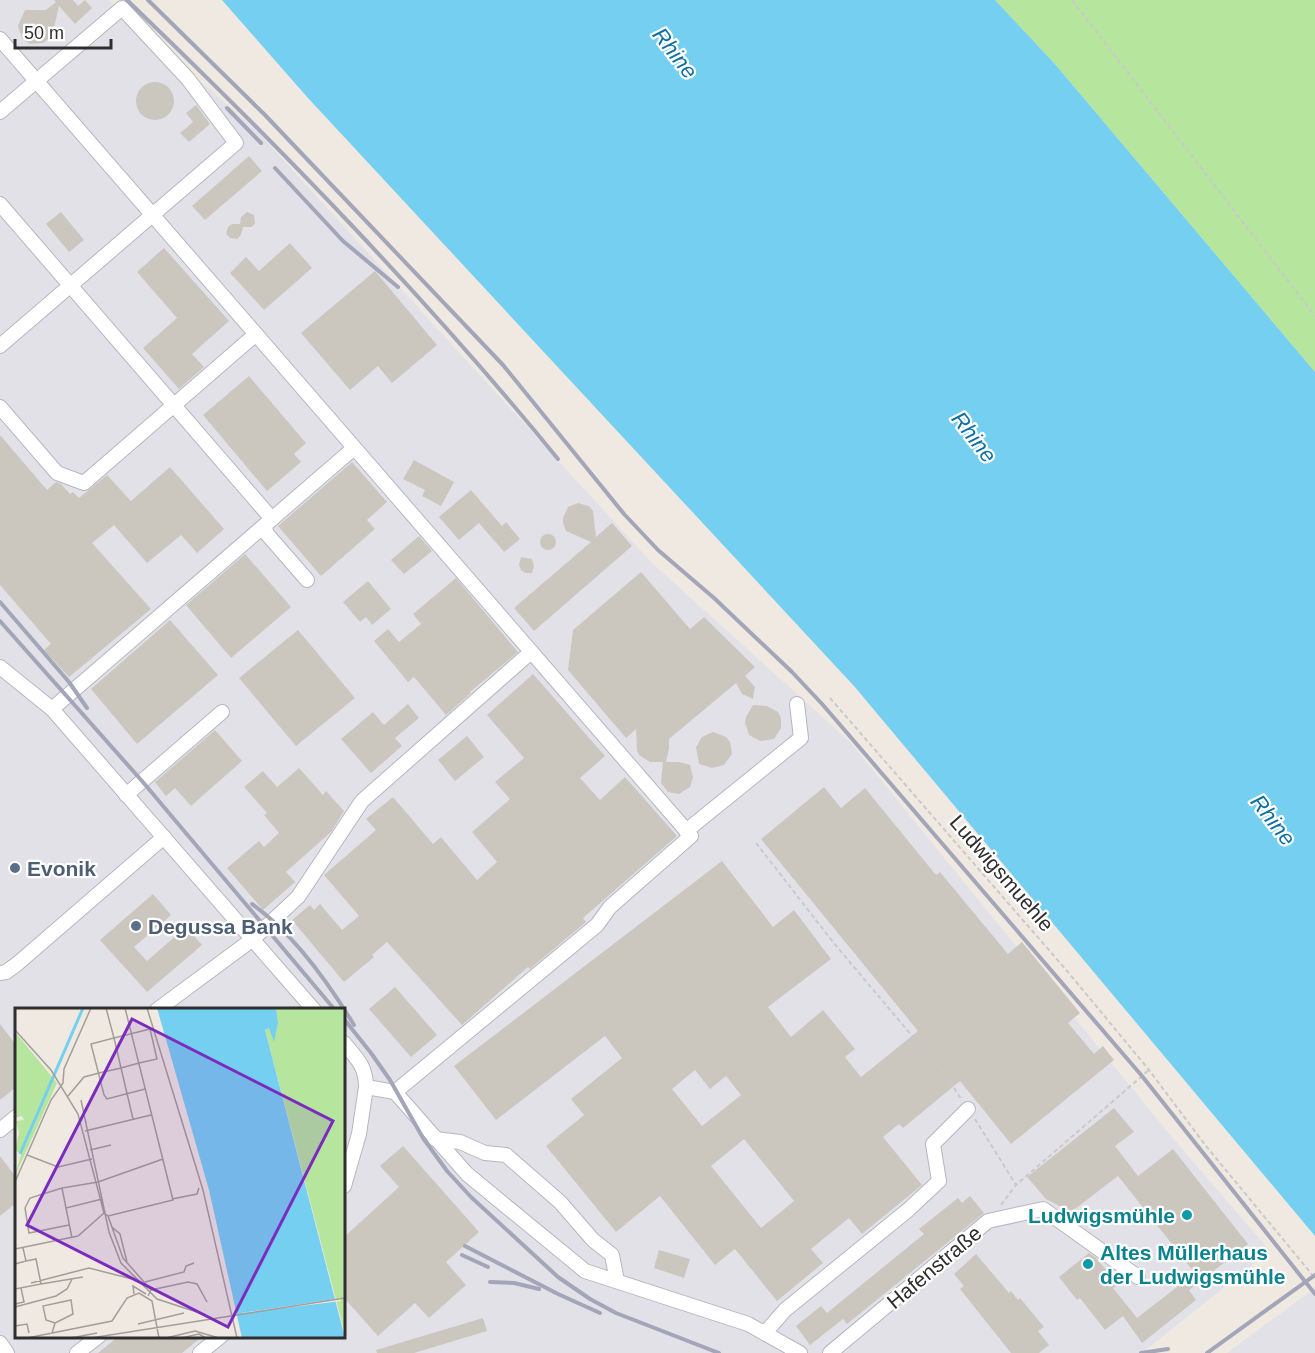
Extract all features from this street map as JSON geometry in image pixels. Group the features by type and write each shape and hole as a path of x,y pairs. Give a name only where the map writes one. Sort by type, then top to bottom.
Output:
{"street":[{"path":"0,112 122,8 188,80 236,143 0,346"},
{"path":"0,39 691,836 610,907 597,925 395,1092"},
{"path":"0,204 174,405 268,522 267,534 307,580"},
{"path":"0,407 57,473 84,483 256,334"},
{"path":"52,710 354,448"},
{"path":"160,1008 252,939 298,897 363,801 531,652"},
{"path":"0,667 52,710 312,1008"},
{"path":"686,831 801,738 797,704"},
{"path":"126,795 222,712"},
{"path":"0,973 6,972 17,964 164,837"},
{"path":"345,1044 360,1062 366,1074 358,1134 345,1182"},
{"path":"366,1087 395,1092 467,1174 585,1271 748,1324 800,1353"},
{"path":"765,1333 785,1310 908,1210 939,1181 933,1144 968,1109"},
{"path":"0,1130 15,1118"},
{"path":"435,1138 460,1142 485,1152 506,1155 560,1202 593,1240 612,1255 617,1281"},
{"name":"Hafenstraße","path":"830,1353 988,1221 1043,1209 1138,1276"},
{"path":"77,1353 96,1338"},
{"path":"200,1353 219,1338"},
{"path":"0,1344 7,1353"}],"path":[{"path":"1072,0 1315,316"},
{"name":"Ludwigsmuehle","path":"830,698 1068,972 1149,1070 1206,1146 1315,1278"},
{"path":"756,843 833,942 949,1080 1016,1185"},
{"path":"988,1221 1016,1185 1149,1070"}],"shaded area":[{"path":"0,0 108,0 255,129 650,561 850,742 1166,1130 1270,1251 1142,1353 0,1353"},
{"path":"1315,1288 1315,1353 1227,1353"}],"green space":[{"path":"995,0 1315,0 1315,372 1054,63"}],"water":[{"name":"Rhine","path":"222,0 995,0 1054,63 1315,372 1315,1236 854,686 308,98"}],"building":[{"path":"54,0 73,0 78,6 85,0 92,8 75,24 59,6 52,36 43,43 30,44 22,38 18,26 25,10 46,10 56,2"},
{"path":"155,82 168,88 174,101 168,114 155,120 142,114 136,101 142,88"},
{"path":"196,105 210,124 189,142 180,133 193,122 186,113"},
{"path":"249,156 262,171 205,220 192,206"},
{"path":"61,212 84,240 69,252 46,224"},
{"path":"247,212 254,215 255,223 252,227 243,227 237,239 230,238 226,234 228,227 232,224 240,224 241,217"},
{"path":"290,243 312,268 264,310 230,273 246,257 259,271"},
{"path":"164,248 229,321 192,354 204,367 179,389 143,348 177,318 137,272"},
{"path":"375,271 437,345 392,383 378,366 350,390 301,333"},
{"path":"249,376 306,443 294,454 301,462 267,491 203,415"},
{"path":"0,435 47,490 56,482 70,494 73,492 79,498 107,475 131,501 170,467 224,529 197,553 181,535 147,563 114,525 92,543 151,609 69,677 44,650 51,644 0,585"},
{"path":"414,460 454,482 441,506 422,496 425,490 403,479"},
{"path":"352,462 387,502 367,520 375,529 321,576 278,526"},
{"path":"471,490 502,526 506,522 520,539 504,552 479,523 459,540 439,517"},
{"path":"578,503 589,506 593,511 596,537 612,523 632,546 534,631 514,608 591,542 566,531 563,523 568,507"},
{"path":"548,534 556,542 548,550 540,542"},
{"path":"419,536 432,551 404,574 391,560"},
{"path":"245,554 291,607 231,658 186,605"},
{"path":"521,557 532,559 534,566 532,573 525,573 521,570 519,565"},
{"path":"641,572 690,629 704,617 755,667 745,676 755,687 753,699 742,694 736,683 669,739 666,762 690,765 693,777 690,787 679,794 668,792 661,783 663,762 650,762 639,755 636,729 626,738 568,670 573,630"},
{"path":"456,578 518,652 446,715 414,677 408,682 374,641 388,629 399,642 421,624 413,614"},
{"path":"368,581 391,609 372,625 366,617 360,622 343,602"},
{"path":"170,620 218,675 137,744 91,689"},
{"path":"298,630 355,698 296,746 239,678"},
{"path":"533,674 605,756 580,778 600,800 625,777 677,836 583,918 586,922 530,969 528,967 462,1025 387,942 372,955 374,957 344,982 292,920 310,905 314,910 320,904 342,930 359,916 324,875 376,830 366,819 393,797 433,844 441,837 477,880 497,862 472,832 510,799 495,782 524,758 487,715"},
{"path":"408,704 419,718 395,738 402,746 371,773 341,739 373,712 384,725"},
{"path":"753,705 767,706 778,712 781,718 781,728 774,739 760,741 749,735 745,723"},
{"path":"215,730 242,761 191,806 175,788 166,796 155,782"},
{"path":"713,732 726,737 730,742 732,754 724,765 712,768 699,764 696,747 702,737"},
{"path":"467,736 484,757 455,781 438,760"},
{"path":"299,768 323,795 326,791 344,811 331,832 286,872 295,882 263,910 227,868 259,841 264,847 279,833 264,815 267,813 244,787 263,771 277,787"},
{"path":"824,787 841,808 865,788 936,875 940,872 1008,954 1022,942 1080,1013 1068,1023 1094,1054 1103,1046 1114,1060 1011,1144 960,1081 903,1128 899,1124 883,1137 922,1185 862,1234 849,1218 811,1249 823,1263 777,1301 735,1249 715,1265 660,1196 616,1232 546,1146 584,1115 571,1099 622,1058 605,1036 496,1120 454,1066 722,861 773,927 794,910 831,959 768,1007 791,1037 823,1010 855,1049 845,1057 861,1077 918,1031 761,839","holes":["695,1070 710,1089 726,1076 741,1095 702,1126 672,1089","744,1139 794,1201 761,1228 711,1166"]},
{"path":"153,894 171,915 134,947 147,961 186,927 202,945 147,992 100,940"},
{"path":"395,987 437,1035 411,1057 369,1009"},
{"path":"0,1024 15,1044 15,1088 0,1100"},
{"path":"1114,1108 1134,1132 1115,1146 1138,1176 1173,1149 1248,1244 1189,1290 1196,1300 1142,1343 1123,1316 1105,1330 1080,1298 1077,1300 1059,1277 1089,1253 1118,1284 1113,1288 1137,1318 1195,1273 1118,1176 1071,1212 1046,1199 1027,1177"},
{"path":"403,1146 479,1232 446,1262 466,1285 429,1318 415,1303 378,1336 345,1299 345,1236 399,1187 380,1166"},
{"path":"0,1156 15,1176 15,1204 0,1216"},
{"path":"970,1196 984,1213 847,1324 843,1319 810,1345 796,1326 821,1306 827,1313 924,1234 919,1229 958,1198 962,1203"},
{"path":"659,1250 690,1259 684,1278 654,1268"},
{"path":"976,1254 1009,1293 1011,1291 1018,1300 1020,1298 1044,1327 1038,1331 1049,1345 1039,1353 1011,1353 960,1289 964,1286 954,1274"},
{"path":"483,1318 487,1331 414,1353 377,1353 376,1350"},
{"path":"117,1338 201,1338 182,1353 98,1353"}],"railway":[{"path":"127,0 295,166 403,280 558,459"},
{"path":"148,0 265,115 503,365 624,514 658,550 714,598 792,672 823,705 1142,1076 1315,1294"},
{"path":"227,108 261,143"},
{"path":"275,168 343,241 398,287"},
{"path":"0,602 69,682 87,708"},
{"path":"0,621 142,781 333,1008"},
{"path":"252,904 282,929 309,959 343,1008"},
{"path":"345,1011 354,1025"},
{"path":"345,1020 390,1080 423,1138 447,1171 471,1197 558,1277 590,1299 616,1313 719,1353"},
{"path":"465,1246 600,1313"},
{"path":"462,1255 488,1267"},
{"path":"1207,1353 1315,1275"},
{"path":"490,1282 514,1283 539,1289"},
{"path":"1141,1353 1168,1349"}],"place":[{"name":"Evonik","path":"15,868"},
{"name":"Degussa Bank","path":"136,926"},
{"name":"Ludwigsmühle","path":"1187,1215"},
{"name":"Altes Müllerhaus der Ludwigsmühle","path":"1088,1264"}]}
